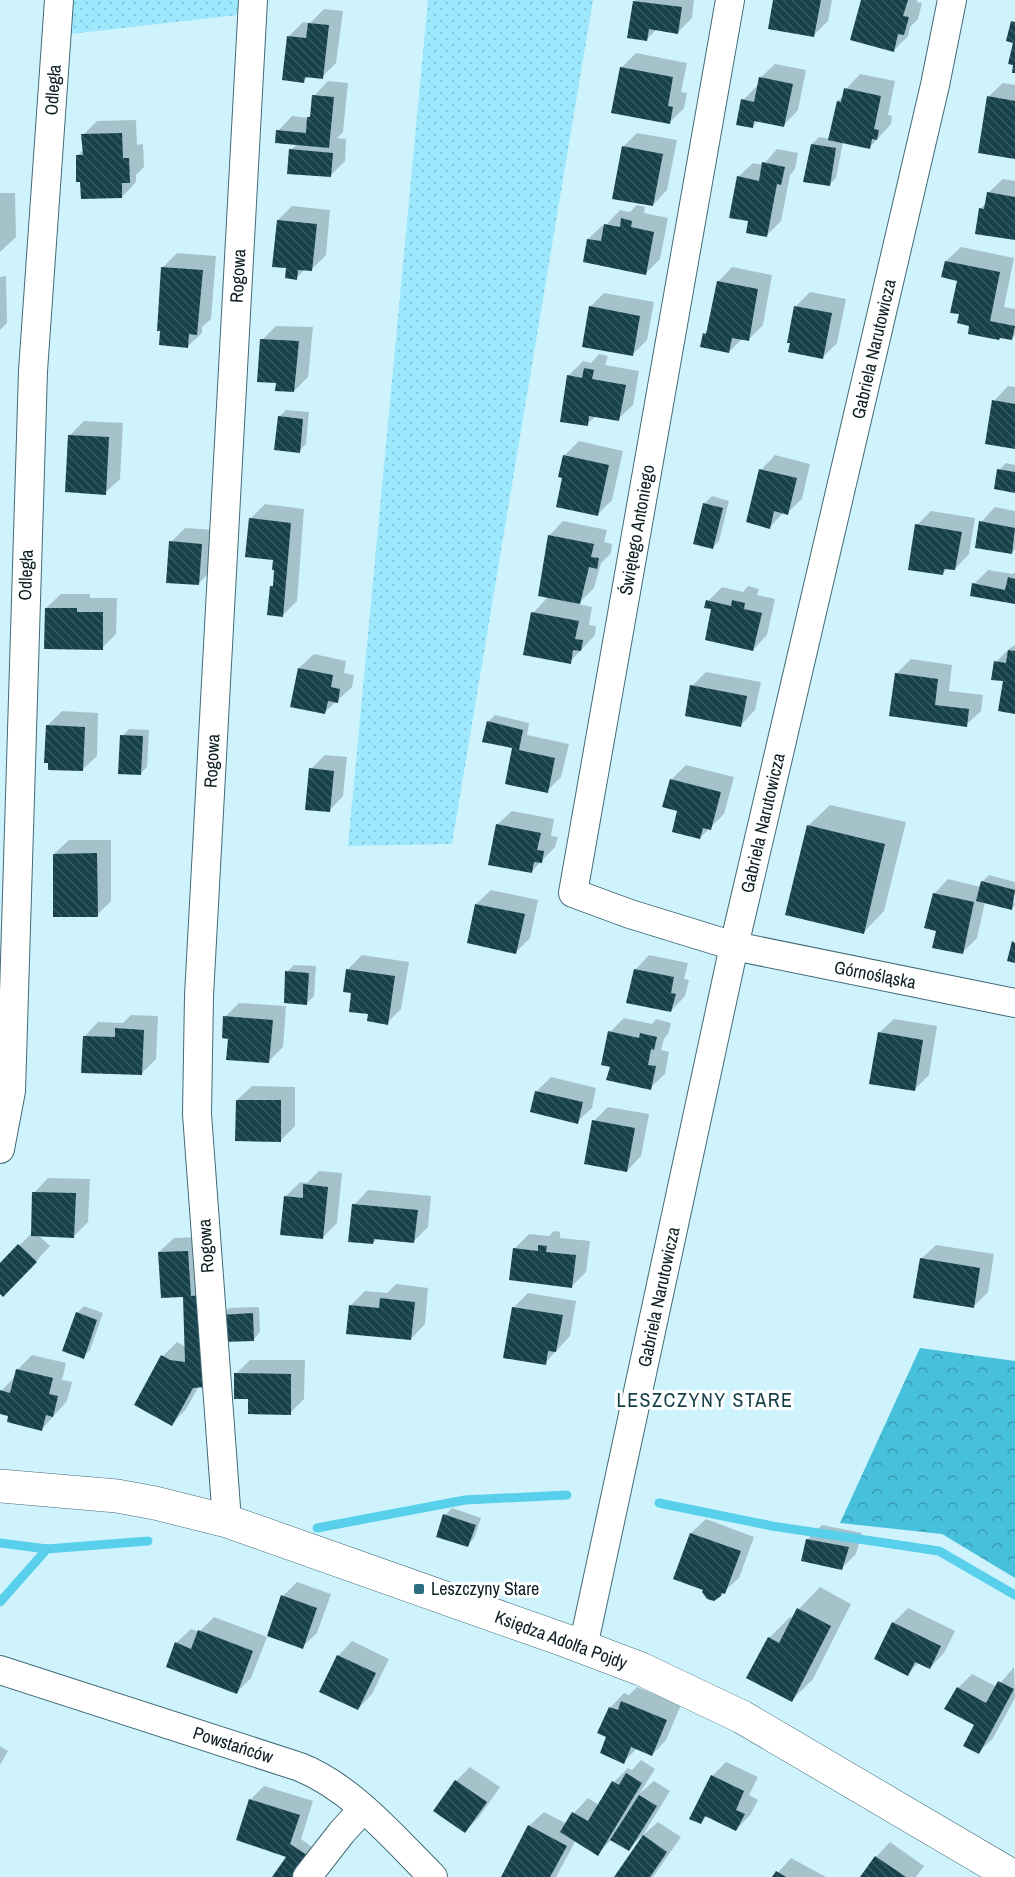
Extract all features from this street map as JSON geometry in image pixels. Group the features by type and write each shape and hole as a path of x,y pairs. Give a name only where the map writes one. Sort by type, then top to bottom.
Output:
{"street":[{"name":"Odległa","path":"0,1149 11,1091 33,371 59,0"},
{"name":"Rogowa","path":"227,1521 197,1102 199,996 253,0"},
{"name":"Świętego Antoniego","path":"730,0 573,893 630,914 734,946"},
{"name":"Gabriela Narutowicza","path":"583,1647 734,946 935,85 952,0"},
{"name":"Górnośląska","path":"734,946 1015,1004"},
{"name":"Księdza Adolfa Pojdy","path":"0,1486 117,1496 227,1521 583,1647 642,1670 742,1717 1014,1877"},
{"name":"Powstańców","path":"0,1670 319,1774 349,1795 433,1877"},
{"path":"307,1877 363,1809"}],"shaded area":[{"path":"71,0 239,0 238,15 70,34"},
{"path":"428,0 593,0 452,844 348,846"}],"green space":[{"path":"920,1348 1015,1361 1015,1578 942,1534 840,1523"}],"building":[{"path":"773,0 821,0 814,37 768,29"},
{"path":"861,0 908,0 903,16 909,17 904,35 898,34 894,52 850,40"},
{"path":"633,1 682,7 678,34 649,29 647,41 627,38"},
{"path":"1011,21 1015,22 1015,73 1012,73 1013,65 1008,64 1013,43 1006,41"},
{"path":"308,23 329,25 323,79 305,77 304,83 282,80 287,36 306,38"},
{"path":"620,67 673,77 668,106 673,107 670,124 611,113"},
{"path":"759,77 793,84 784,127 754,121 753,128 736,125 741,99 754,102"},
{"path":"844,88 881,96 874,129 879,130 877,140 872,139 870,149 828,140 837,101 841,102"},
{"path":"312,95 334,97 329,148 275,143 276,130 306,133"},
{"path":"987,96 1015,101 1015,159 978,153"},
{"path":"122,133 123,158 129,158 130,183 122,183 122,198 81,199 80,182 76,182 76,155 83,155 81,134"},
{"path":"811,144 836,148 830,186 803,182"},
{"path":"622,146 663,154 653,206 612,199"},
{"path":"289,149 333,153 331,177 287,174"},
{"path":"762,162 785,167 781,185 777,184 767,237 746,233 748,221 729,218 737,176 759,181"},
{"path":"987,192 1015,197 1015,240 975,234 979,208 984,209"},
{"path":"621,218 632,221 631,227 654,232 646,275 583,262 587,239 601,241 604,224 620,227"},
{"path":"277,220 317,224 312,271 298,270 297,280 285,278 286,268 272,267"},
{"path":"945,261 1000,272 990,321 1015,326 1012,340 968,334 969,326 957,323 959,314 950,313 957,281 941,277"},
{"path":"161,267 203,270 197,335 189,334 188,348 159,345 160,331 157,331"},
{"path":"717,281 758,289 749,341 732,338 729,353 700,347 703,333 706,334"},
{"path":"589,306 640,316 633,356 582,347"},
{"path":"794,306 832,313 823,359 788,352 790,343 787,343"},
{"path":"260,339 299,341 294,392 275,391 276,383 257,382"},
{"path":"584,368 594,370 592,379 626,385 619,421 589,416 588,426 560,422 567,375 582,378"},
{"path":"992,400 1015,404 1015,449 985,444"},
{"path":"278,416 303,419 300,453 274,450"},
{"path":"68,435 109,437 106,495 65,492"},
{"path":"563,455 609,465 598,516 556,507 562,478 558,477"},
{"path":"759,469 797,478 788,515 774,511 770,529 746,522"},
{"path":"997,469 1015,472 1015,493 994,489"},
{"path":"703,503 723,508 713,549 693,544"},
{"path":"249,518 291,523 283,617 267,615 270,586 273,586 273,560 245,557"},
{"path":"979,521 1015,528 1012,554 975,548"},
{"path":"915,524 962,532 955,570 944,569 943,575 908,570"},
{"path":"548,535 594,544 591,557 599,558 597,569 589,567 580,604 538,596"},
{"path":"169,541 202,544 199,585 166,583"},
{"path":"1008,577 1015,579 1015,604 970,596 972,583 1005,590"},
{"path":"706,600 731,606 732,600 745,603 744,609 762,613 753,651 705,640 711,609 704,608"},
{"path":"45,608 77,608 77,612 103,612 103,650 44,649"},
{"path":"531,612 579,621 575,639 583,640 581,651 573,650 571,664 523,655"},
{"path":"1008,650 1015,651 1015,714 998,711 1003,681 991,680 994,661 1006,663"},
{"path":"298,668 333,675 331,687 340,689 338,703 328,701 325,714 290,707"},
{"path":"895,673 938,679 935,705 969,709 967,727 889,716"},
{"path":"690,685 747,696 741,727 685,716"},
{"path":"487,721 523,730 519,750 555,758 548,793 505,784 512,748 482,742"},
{"path":"46,725 85,727 83,771 48,770 48,763 44,763"},
{"path":"120,735 143,736 141,775 118,774"},
{"path":"309,768 334,771 330,812 305,810"},
{"path":"670,779 721,792 711,830 703,828 700,839 672,832 677,811 662,807"},
{"path":"496,824 541,833 537,850 544,851 542,863 534,862 532,873 488,865"},
{"path":"807,825 885,844 864,934 785,915"},
{"path":"97,853 98,917 53,917 53,854"},
{"path":"981,881 1015,890 1012,910 976,901"},
{"path":"933,893 974,902 963,954 932,948 936,931 924,928"},
{"path":"475,904 525,914 516,954 467,943"},
{"path":"1012,941 1015,943 1015,963 1007,961"},
{"path":"346,969 395,976 388,1025 367,1021 368,1014 349,1012 351,993 343,992"},
{"path":"634,969 674,977 671,993 676,994 671,1012 626,1003"},
{"path":"285,971 309,973 307,1005 284,1003"},
{"path":"223,1016 273,1020 269,1063 226,1060 228,1039 222,1038"},
{"path":"115,1028 144,1030 142,1075 81,1073 83,1036 115,1037"},
{"path":"608,1031 639,1038 640,1033 657,1037 654,1050 651,1049 648,1065 656,1066 651,1090 606,1080 610,1067 601,1065"},
{"path":"878,1032 923,1040 915,1091 869,1084"},
{"path":"535,1091 583,1102 578,1124 530,1112"},
{"path":"236,1100 281,1100 281,1142 235,1141"},
{"path":"592,1120 635,1128 627,1172 584,1164"},
{"path":"303,1184 328,1187 323,1239 280,1235 284,1196 303,1198"},
{"path":"32,1192 76,1193 74,1238 31,1236"},
{"path":"352,1204 418,1210 414,1243 374,1239 373,1244 348,1242"},
{"path":"18,1244 37,1262 3,1297 0,1294 0,1263"},
{"path":"538,1245 547,1246 546,1252 576,1255 572,1288 509,1280 513,1248 538,1251"},
{"path":"188,1251 191,1296 202,1295 206,1387 193,1388 172,1426 134,1405 161,1355 170,1360 185,1362 183,1297 161,1298 158,1252"},
{"path":"920,1258 980,1268 974,1308 913,1298"},
{"path":"380,1298 415,1302 411,1340 346,1334 349,1305 379,1308"},
{"path":"512,1307 563,1315 556,1352 548,1351 546,1365 503,1358"},
{"path":"76,1312 97,1320 84,1359 62,1351"},
{"path":"253,1313 254,1341 221,1342 220,1315"},
{"path":"16,1369 53,1378 49,1394 58,1396 53,1417 46,1415 42,1431 7,1422 8,1416 0,1414 0,1390 10,1393"},
{"path":"234,1373 291,1374 291,1415 248,1414 248,1399 234,1399"},
{"path":"443,1514 476,1525 468,1547 436,1537"},
{"path":"690,1533 741,1551 725,1594 722,1593 714,1601 707,1599 703,1590 673,1579"},
{"path":"806,1539 849,1547 842,1570 801,1561"},
{"path":"281,1595 317,1608 303,1649 267,1636"},
{"path":"797,1608 831,1626 792,1702 746,1678 768,1637 779,1643"},
{"path":"892,1622 941,1646 930,1669 915,1662 908,1676 874,1659"},
{"path":"198,1630 253,1651 237,1694 166,1667 175,1642 191,1649"},
{"path":"337,1655 376,1673 358,1710 319,1692"},
{"path":"998,1681 1014,1689 979,1754 963,1746 974,1725 944,1709 957,1687 986,1703"},
{"path":"621,1701 667,1720 652,1756 631,1747 624,1764 600,1753 606,1737 597,1733 609,1707 618,1710"},
{"path":"626,1773 642,1783 598,1856 560,1832 572,1812 588,1821 612,1781 619,1785"},
{"path":"711,1775 744,1791 736,1810 745,1814 736,1831 705,1816 701,1824 689,1819"},
{"path":"455,1780 487,1802 465,1833 433,1811"},
{"path":"639,1795 657,1806 629,1851 610,1840"},
{"path":"249,1799 300,1815 290,1844 310,1857 295,1877 272,1877 286,1857 236,1840"},
{"path":"528,1825 567,1846 550,1877 501,1877"},
{"path":"643,1835 667,1852 650,1877 614,1877"},
{"path":"875,1856 906,1877 860,1877"},
{"path":"776,1871 786,1877 772,1877"}],"waterway":[{"path":"317,1528 465,1500 567,1495"},
{"path":"659,1503 772,1526 939,1551 1015,1595"},
{"path":"0,1602 47,1549 148,1541"},
{"path":"0,1543 47,1549"}],"place":[{"name":"Leszczyny Stare","path":"419,1589"}],"district":[{"name":"LESZCZYNY STARE","path":"705,1400"}]}
